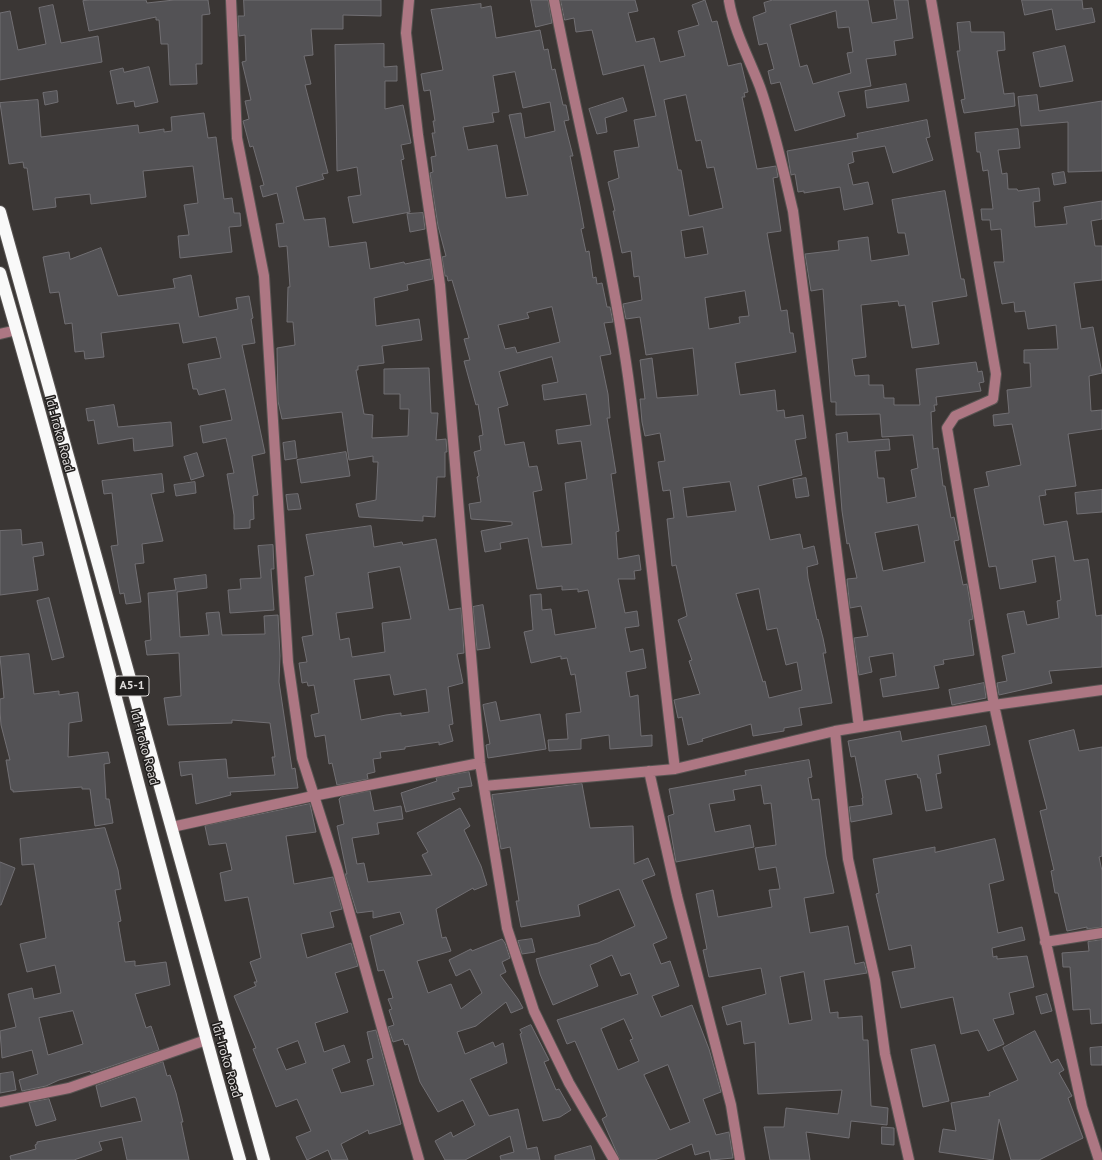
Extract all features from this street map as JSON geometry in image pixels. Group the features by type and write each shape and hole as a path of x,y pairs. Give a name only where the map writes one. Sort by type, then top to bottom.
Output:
{"highway":[{"name":"A5-1","path":"0,212 264,1160"},
{"name":"Idi-Iroko Road","path":"0,272 17,330 152,832 206,1040 240,1160"}],"street":[{"path":"231,0 237,138 264,276 288,662 302,758 337,868 419,1160"},
{"path":"409,0 406,33 440,285 480,764 507,928 534,1011 569,1083 614,1160"},
{"path":"554,0 571,92 593,186 628,375 675,769"},
{"path":"729,0 732,19 760,87 774,134 793,211 859,727"},
{"path":"931,0 996,374 993,399 956,416 947,428 994,704 1082,1107 1099,1160"},
{"path":"0,334 17,330"},
{"path":"484,786 675,769 834,731 994,704 1102,690"},
{"path":"834,731 848,859 875,980 885,1054 909,1160"},
{"path":"172,826 313,796 480,764"},
{"path":"649,771 676,896 731,1105 740,1160"},
{"path":"1045,942 1102,933"},
{"path":"0,1102 69,1088 206,1040"}],"building":[{"path":"146,0 147,3 174,0 208,0 210,14 202,15 202,64 196,64 197,84 170,85 168,44 161,44 159,20 156,20 156,17 89,31 83,1"},
{"path":"244,0 381,0 381,16 343,15 343,29 311,29 313,55 304,56 311,84 305,85 328,173 322,174 324,179 296,187 304,220 325,218 329,247 366,242 370,269 404,262 405,264 430,259 433,279 407,285 408,290 374,298 376,326 419,319 422,340 382,346 384,363 358,366 358,370 356,370 364,414 373,415 372,438 408,436 409,409 400,409 400,394 384,394 384,369 429,368 431,413 438,413 436,440 446,439 447,452 445,452 445,477 437,477 435,517 423,516 423,521 359,517 356,504 376,500 378,462 373,462 373,456 349,460 342,412 282,419 278,401 277,348 295,345 293,322 287,322 288,287 290,287 287,246 279,247 276,224 284,223 277,193 263,197 260,186 264,185 253,146 250,147 243,121 249,119 245,101 251,100 242,62 246,61 245,35 239,36 238,16 244,16"},
{"path":"531,0 548,0 552,23 536,27"},
{"path":"561,0 635,0 638,11 628,13 636,42 654,38 660,62 685,56 678,31 699,25 692,5 705,0 712,22 717,21 728,66 741,63 748,92 744,93 745,97 742,97 757,169 776,166 778,177 773,178 781,231 767,233 781,311 787,310 790,333 793,333 796,352 735,363 740,395 775,390 777,411 784,410 785,418 803,415 806,438 795,440 802,475 758,486 770,540 800,534 803,549 814,546 818,564 807,567 808,578 826,653 823,653 832,703 799,708 802,725 784,728 784,731 753,736 751,724 702,739 703,741 688,745 682,717 678,718 674,700 700,694 689,661 692,660 678,620 687,616 676,565 672,566 667,519 674,518 670,490 663,491 658,462 665,461 660,433 645,436 642,422 640,399 645,399 640,360 652,358 657,398 698,395 693,348 646,355 640,317 626,319 623,304 642,300 639,276 634,277 631,251 622,253 613,211 615,211 608,182 619,178 614,151 639,147 634,120 656,116 644,65 603,75 592,30 576,32 574,18 565,20","holes":["686,95 696,141 701,140 707,168 714,167 723,208 689,216 681,170 678,170 664,100","703,227 708,254 685,258 681,231","745,291 749,316 739,317 740,323 709,329 705,298","730,482 736,511 687,517 683,488","759,589 767,630 777,628 786,665 797,662 802,690 769,698 765,681 763,682 736,594"]},
{"path":"773,0 868,0 872,23 897,19 894,0 908,0 913,38 894,41 896,55 866,59 871,86 838,92 845,116 795,131 780,82 771,84 768,71 774,69 767,43 759,45 753,17 766,12 764,3","holes":["836,11 838,28 849,27 853,52 847,53 851,73 813,84 807,65 800,67 790,25"]},
{"path":"1022,0 1082,0 1083,9 1092,8 1095,22 1056,30 1052,9 1025,15"},
{"path":"481,4 481,8 491,6 496,38 540,30 544,50 548,49 552,70 555,69 563,105 566,105 569,120 564,121 573,156 570,156 584,228 581,229 586,252 589,251 593,278 596,277 597,284 602,283 607,307 610,307 613,322 604,323 611,354 600,356 608,394 610,418 607,418 616,473 611,474 619,531 616,532 618,559 639,555 641,570 634,571 635,579 618,579 625,613 637,611 639,626 625,628 630,652 643,649 646,668 626,672 630,697 638,695 641,736 652,735 652,746 610,749 609,735 581,739 581,749 549,751 548,740 568,739 566,714 581,712 575,674 571,675 567,658 561,659 561,656 531,663 524,632 533,630 530,595 541,594 542,610 551,609 555,635 596,628 588,590 578,592 578,589 562,590 562,586 537,589 528,538 500,543 501,549 485,552 481,531 512,525 512,522 471,519 469,504 481,502 477,477 479,476 474,452 481,450 479,436 483,435 478,404 476,405 464,361 470,360 464,339 469,338 452,280 448,281 447,276 445,276 442,257 446,256 438,226 430,173 433,172 431,157 436,156 432,133 435,133 433,121 435,121 430,90 424,91 421,74 443,70 431,10","holes":["515,72 523,108 550,102 555,131 525,138 521,113 509,115 528,195 506,198 497,145 468,150 463,127 494,122 492,113 499,112 493,76","552,307 560,342 517,353 515,347 505,349 498,325 529,318 527,313","552,357 558,382 542,385 544,400 586,394 591,425 556,430 558,444 581,441 587,479 565,483 572,544 542,547 533,492 542,490 537,466 529,467 524,442 505,445 498,408 508,405 499,372"]},
{"path":"53,5 61,43 98,36 102,62 0,80 0,13 10,11 18,50 46,44 39,8"},
{"path":"970,22 971,32 1004,32 1005,50 997,51 1004,94 1014,93 1015,106 964,113 961,100 965,99 957,51 960,51 957,23"},
{"path":"384,44 384,67 397,66 397,81 385,81 385,109 403,105 411,143 401,145 404,159 401,160 410,212 353,223 348,197 361,195 357,167 337,171 335,45"},
{"path":"1065,46 1073,81 1040,87 1033,53"},
{"path":"149,67 158,102 135,107 134,101 117,104 110,71 123,68 124,72"},
{"path":"906,84 909,101 867,108 865,91"},
{"path":"57,91 58,102 45,105 43,93"},
{"path":"1037,95 1039,111 1102,101 1102,171 1068,172 1068,122 1021,126 1018,97"},
{"path":"623,98 627,111 605,118 607,132 597,134 589,109"},
{"path":"38,100 41,137 138,125 139,133 164,129 164,132 172,131 171,117 204,113 208,138 216,137 224,199 232,198 234,213 240,213 241,226 229,227 232,252 180,258 178,236 189,235 184,205 198,203 193,166 143,171 146,197 91,204 90,194 55,198 56,207 33,210 27,168 24,168 23,162 9,164 0,103"},
{"path":"927,120 930,137 926,138 933,160 893,173 885,146 852,152 854,162 848,164 853,185 868,182 873,204 844,210 840,187 804,193 804,191 798,192 795,174 791,175 787,151 858,138 857,134"},
{"path":"1018,129 1020,148 998,150 1002,174 1007,173 1008,189 1017,189 1018,191 1039,188 1040,201 1033,202 1035,227 1067,224 1064,207 1102,201 1102,219 1091,221 1095,246 1102,246 1102,280 1074,283 1081,329 1093,327 1102,373 1089,376 1091,411 1102,410 1102,429 1068,434 1076,486 1045,490 1046,495 1039,496 1044,525 1067,521 1074,561 1088,559 1096,616 1102,615 1102,667 1049,671 1052,683 999,695 997,683 1007,681 1002,656 1015,653 1007,614 1024,611 1027,625 1059,618 1057,601 1061,600 1055,556 1032,560 1036,582 1000,589 996,566 989,567 974,489 989,486 986,472 1021,465 1012,424 994,426 993,415 1009,413 1007,390 1031,387 1030,363 1024,363 1024,350 1058,349 1056,325 1028,329 1025,311 1015,312 1014,302 1002,304 994,262 1004,262 1001,229 991,230 990,220 982,220 981,209 993,209 988,170 983,171 980,152 977,152 975,133"},
{"path":"1064,172 1066,183 1054,185 1052,174"},
{"path":"945,191 961,279 964,279 967,296 932,302 939,344 912,348 905,305 899,306 898,301 861,305 866,357 852,359 855,376 869,375 869,385 883,385 884,398 894,398 894,405 920,405 916,369 976,362 978,372 982,371 984,382 979,383 981,391 936,397 937,405 934,405 935,411 931,412 933,449 938,448 943,486 945,486 951,518 954,517 959,540 954,541 963,585 967,584 973,619 969,620 974,655 943,660 944,664 934,666 939,688 883,697 880,679 896,676 893,653 869,657 872,672 859,675 854,638 868,636 861,606 850,608 847,579 857,578 849,543 847,544 842,511 836,434 847,432 848,442 889,439 890,450 875,451 878,478 884,478 887,503 916,497 911,470 918,468 913,435 882,437 880,414 836,415 836,402 831,402 823,289 811,291 805,254 839,250 838,241 868,237 871,261 909,255 905,233 898,233 892,200","holes":["918,525 925,562 883,571 875,533"]},
{"path":"423,213 425,229 410,232 407,214"},
{"path":"101,248 118,296 175,288 173,279 191,275 199,317 238,309 236,298 249,296 255,343 242,345 265,453 252,456 258,495 253,496 254,519 250,520 250,528 234,529 234,515 227,474 234,473 226,438 203,443 200,426 232,420 225,389 199,395 197,389 193,389 188,364 221,358 216,337 183,343 179,323 101,333 104,357 85,359 84,351 75,352 72,323 65,324 59,292 50,293 43,257 69,252 70,259"},
{"path":"114,405 118,427 171,422 173,446 134,451 133,438 98,444 94,420 88,421 86,409"},
{"path":"295,441 297,458 285,460 283,443"},
{"path":"346,452 350,476 301,483 297,460"},
{"path":"197,453 204,476 191,480 184,457"},
{"path":"162,474 164,492 151,494 163,541 142,544 144,563 135,564 141,602 126,604 124,593 120,594 111,546 118,545 112,493 104,494 102,481"},
{"path":"806,478 809,496 796,498 793,480"},
{"path":"195,482 196,493 176,496 174,485"},
{"path":"1102,490 1102,512 1077,514 1075,493"},
{"path":"298,494 301,509 288,510 286,495"},
{"path":"371,526 374,547 402,542 403,545 436,539 449,610 461,608 464,653 457,654 463,683 448,687 453,724 449,725 453,741 439,745 439,742 405,747 405,749 380,752 381,758 373,759 375,772 367,774 368,779 337,785 332,763 329,764 325,735 315,737 311,715 319,713 314,685 308,686 307,682 302,683 299,663 307,662 302,637 313,635 305,577 314,575 306,535","holes":["400,567 411,619 382,623 385,652 352,657 349,638 340,640 336,613 373,608 368,573","390,675 394,695 426,689 429,712 401,716 401,713 361,720 354,680"]},
{"path":"21,530 22,545 42,542 44,555 33,557 38,590 0,595 0,531"},
{"path":"273,545 274,569 271,569 274,610 230,613 228,590 241,589 240,579 261,578 258,546"},
{"path":"206,575 207,588 177,592 180,637 209,635 206,613 219,612 222,635 265,634 264,616 278,615 280,656 279,682 292,769 295,768 298,788 230,792 231,795 196,804 192,774 181,776 179,762 226,759 228,778 275,775 272,757 275,757 270,723 232,720 232,723 168,725 164,698 181,696 179,653 147,655 145,641 151,640 148,593 176,590 174,579"},
{"path":"49,598 64,657 52,660 37,601"},
{"path":"483,605 490,648 477,650 473,607"},
{"path":"29,654 34,694 59,691 59,695 78,692 82,721 69,723 68,757 108,752 110,763 104,764 106,799 109,799 113,823 95,826 90,789 82,789 82,787 13,792 13,790 11,790 6,760 10,760 1,725 0,699 4,698 0,657"},
{"path":"984,683 986,698 952,705 949,690"},
{"path":"496,702 500,721 540,714 546,749 488,758 486,745 490,744 483,705"},
{"path":"986,726 990,745 938,755 941,773 936,774 942,808 926,811 920,778 918,778 917,774 885,780 892,814 851,822 849,807 863,805 863,798 855,756 851,757 848,741 900,731 902,741"},
{"path":"1074,730 1079,751 1102,747 1102,856 1099,857 1102,871 1102,927 1087,929 1087,927 1067,931 1058,893 1055,893 1051,871 1054,870 1040,811 1047,809 1029,741"},
{"path":"809,760 812,777 808,778 812,800 819,799 826,856 834,893 804,898 810,933 848,926 855,964 864,962 867,973 824,980 830,1013 838,1012 838,1018 862,1016 863,1040 868,1040 871,1106 888,1108 887,1125 851,1121 849,1138 806,1132 810,1160 770,1160 764,1127 784,1127 786,1108 838,1114 842,1090 758,1094 755,1042 744,1044 741,1021 727,1025 722,1007 766,994 761,968 709,977 703,950 707,949 696,894 713,890 718,917 772,907 769,890 780,889 776,867 759,870 755,848 776,845 771,803 764,804 761,785 733,790 735,800 709,804 715,832 750,825 754,847 676,862 668,816 674,814 669,789 746,775 745,771","holes":["804,972 812,1020 789,1024 780,977"]},
{"path":"469,772 472,786 458,788 459,791 452,793 455,799 406,812 401,793 437,781 436,778"},
{"path":"582,784 590,828 633,826 634,864 648,858 655,875 642,880 667,938 653,944 661,964 670,961 679,986 652,996 661,1017 692,1005 709,1049 721,1092 703,1099 716,1135 729,1132 733,1158 711,1160 709,1151 695,1155 692,1144 655,1160 620,1160 602,1119 607,1116 575,1041 567,1044 557,1020 638,994 630,973 621,976 612,955 590,965 598,986 553,1005 540,974 536,959 598,943 635,926 619,889 578,905 580,916 521,927 516,901 519,901 510,847 501,849 492,795","holes":["624,1019 633,1039 630,1040 639,1061 618,1070 601,1029","668,1065 690,1122 670,1130 644,1075"]},
{"path":"370,791 374,811 401,806 403,819 377,823 379,834 352,838 357,864 364,863 368,882 432,875 422,855 428,852 417,833 460,808 470,826 464,830 481,866 487,885 474,890 473,888 436,909 442,938 446,937 451,951 417,961 428,993 451,984 461,1009 482,993 470,969 456,976 449,960 471,949 472,951 502,939 505,943 510,958 502,962 506,972 500,975 523,1008 511,1013 506,1002 476,1026 457,1032 465,1054 493,1042 495,1047 503,1043 507,1063 470,1079 489,1116 518,1109 527,1149 537,1147 540,1160 501,1160 500,1156 514,1152 510,1136 465,1160 445,1160 435,1141 451,1132 453,1137 475,1125 463,1100 438,1112 420,1082 408,1044 405,1045 403,1039 393,1042 388,1027 394,1025 389,1010 392,1009 388,999 393,998 384,970 378,971 370,936 404,924 400,912 373,918 373,911 357,913 345,874 347,874 337,826 344,824 339,799 341,797"},
{"path":"310,804 316,832 286,836 294,884 333,877 342,909 330,912 334,927 301,934 307,958 351,943 358,966 335,973 348,1012 315,1023 324,1052 344,1045 350,1062 332,1069 341,1093 374,1085 367,1060 373,1058 367,1032 376,1030 401,1124 369,1134 368,1130 341,1144 348,1160 332,1160 328,1150 307,1160 296,1137 311,1131 297,1099 276,1107 253,1049 256,1048 234,996 256,986 254,982 257,982 250,962 261,958 248,897 225,901 220,873 232,870 226,843 209,845 205,826","holes":["298,1041 306,1063 286,1070 277,1049"]},
{"path":"105,828 118,870 121,889 115,890 121,921 118,922 125,962 135,961 135,966 166,962 170,985 135,994 146,1028 151,1026 159,1050 91,1073 90,1071 59,1080 46,1086 22,1091 19,1080 38,1074 32,1050 2,1058 0,1031 16,1027 8,994 32,988 34,999 61,993 55,965 27,972 20,944 46,938 34,864 22,865 20,839","holes":["73,1011 83,1044 48,1055 39,1018"]},
{"path":"995,839 1004,880 989,884 998,933 1022,927 1025,940 992,948 993,957 997,956 997,959 1027,956 1034,987 1009,993 1014,1014 993,1019 1004,1044 988,1051 978,1030 961,1034 953,997 901,1008 892,972 915,968 911,945 889,950 876,894 879,893 873,859 935,847 935,852"},
{"path":"0,862 15,868 1,905 0,905"},
{"path":"532,939 535,952 522,954 518,941"},
{"path":"1102,940 1102,1023 1091,1024 1090,1009 1073,1010 1070,967 1063,967 1062,953 1089,951 1088,942"},
{"path":"1047,994 1052,1011 1041,1014 1036,997"},
{"path":"531,1025 549,1060 544,1062 556,1090 559,1089 571,1110 560,1117 543,1121 520,1034 522,1033 520,1030"},
{"path":"1035,1031 1051,1063 1058,1059 1064,1070 1059,1073 1072,1096 1068,1098 1083,1138 1039,1160 1011,1160 999,1119 993,1160 939,1152 943,1129 956,1131 951,1103 990,1096 989,1093 1018,1080 1003,1048"},
{"path":"935,1045 949,1101 923,1107 911,1050"},
{"path":"1102,1047 1102,1065 1091,1065 1090,1048"},
{"path":"163,1062 167,1076 170,1075 176,1093 183,1122 181,1122 189,1160 127,1160 122,1137 99,1142 102,1150 74,1160 11,1160 10,1156 36,1149 35,1145 37,1142 142,1121 136,1098 134,1097 101,1107 96,1086"},
{"path":"13,1072 16,1090 0,1093 0,1074"},
{"path":"49,1099 56,1120 36,1126 29,1103"},
{"path":"882,1127 894,1128 894,1145 882,1144"},
{"path":"591,1146 595,1160 555,1160 555,1156"}]}
